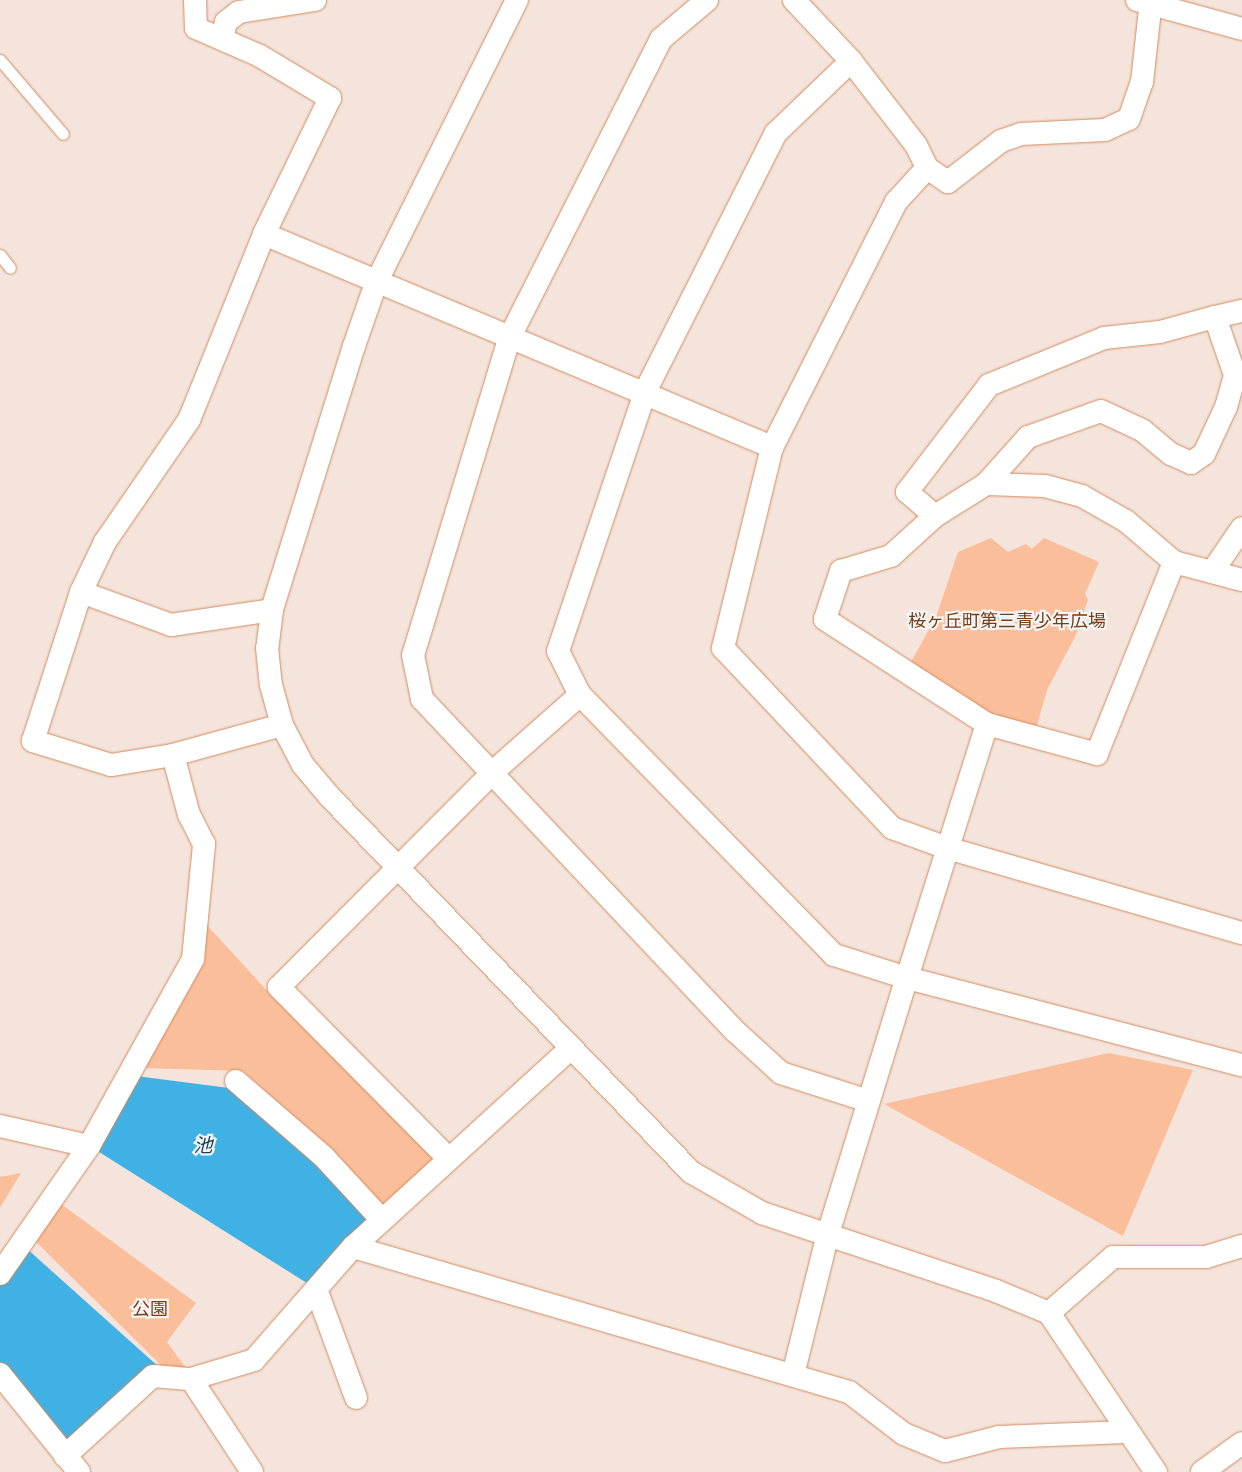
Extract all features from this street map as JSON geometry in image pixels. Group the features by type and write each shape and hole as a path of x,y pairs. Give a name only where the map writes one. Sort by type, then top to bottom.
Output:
{"street":[{"path":"195,0 196,28 222,39 330,98 264,234 189,420 104,542 82,592 33,741 111,765 172,755 282,725"},
{"path":"222,39 226,22 239,12 315,0"},
{"path":"517,0 376,283 272,610 267,648 271,685 282,725 303,765 570,1049 691,1172 762,1213 996,1290 1050,1313 1126,1432 1156,1472"},
{"path":"707,0 661,40 510,336 413,655 422,699 494,771 735,1032 781,1073 868,1101"},
{"path":"794,0 852,61 916,146 927,168 948,182 1001,140 1021,134 1104,130 1130,119 1149,40 1146,2 1242,29"},
{"path":"852,61 776,133 645,392 558,650 580,695 834,956 907,978 1242,1065"},
{"path":"927,168 896,202 772,447 723,648 892,828 947,848 1242,933"},
{"path":"264,234 376,283 510,336 772,447"},
{"path":"935,516 906,492 989,384 1104,338 1160,332 1242,311"},
{"path":"1174,562 1097,754 987,724 825,620 841,571 891,556 935,516 986,484 1028,437 1101,411 1142,430 1190,463 1204,454 1226,407 1235,375 1215,317"},
{"path":"986,484 1045,486 1082,496 1126,521 1174,562 1242,580"},
{"path":"1212,572 1242,528"},
{"path":"82,592 172,625 272,610"},
{"path":"449,1159 279,987 494,771 580,695"},
{"path":"793,1376 828,1234 987,724"},
{"path":"0,1274 89,1146 193,959 204,844 189,815 172,755"},
{"path":"0,1374 72,1464 153,1376 192,1379 254,1360 353,1247 570,1049"},
{"path":"236,1081 323,1156 382,1220"},
{"path":"0,1126 89,1146"},
{"path":"1050,1313 1113,1257 1206,1257 1242,1246"},
{"path":"353,1247 849,1392 904,1434 945,1450 999,1437 1126,1432"},
{"path":"316,1289 356,1398"},
{"path":"192,1379 252,1472"},
{"path":"1202,1472 1242,1443"}],"lane":[{"path":"0,60 63,134"},
{"path":"0,255 10,268"}],"green space":[{"name":"桜ヶ丘町第三青少年広場","path":"991,538 1008,552 1026,544 1032,549 1044,538 1099,562 1085,594 1088,600 1075,637 1047,690 1036,729 986,716 907,669 936,617 958,552"},
{"path":"205,923 272,996 440,1159 383,1210 330,1148 243,1071 143,1068"},
{"path":"1109,1053 1193,1070 1123,1236 884,1104"},
{"path":"21,1173 0,1208 0,1177"},
{"name":"公園","path":"57,1201 196,1303 167,1342 188,1371 167,1371 32,1238"}],"water":[{"name":"池","path":"136,1076 229,1088 314,1163 373,1222 310,1285 96,1150"},
{"path":"25,1247 160,1368 65,1446 0,1362 0,1284"}]}
